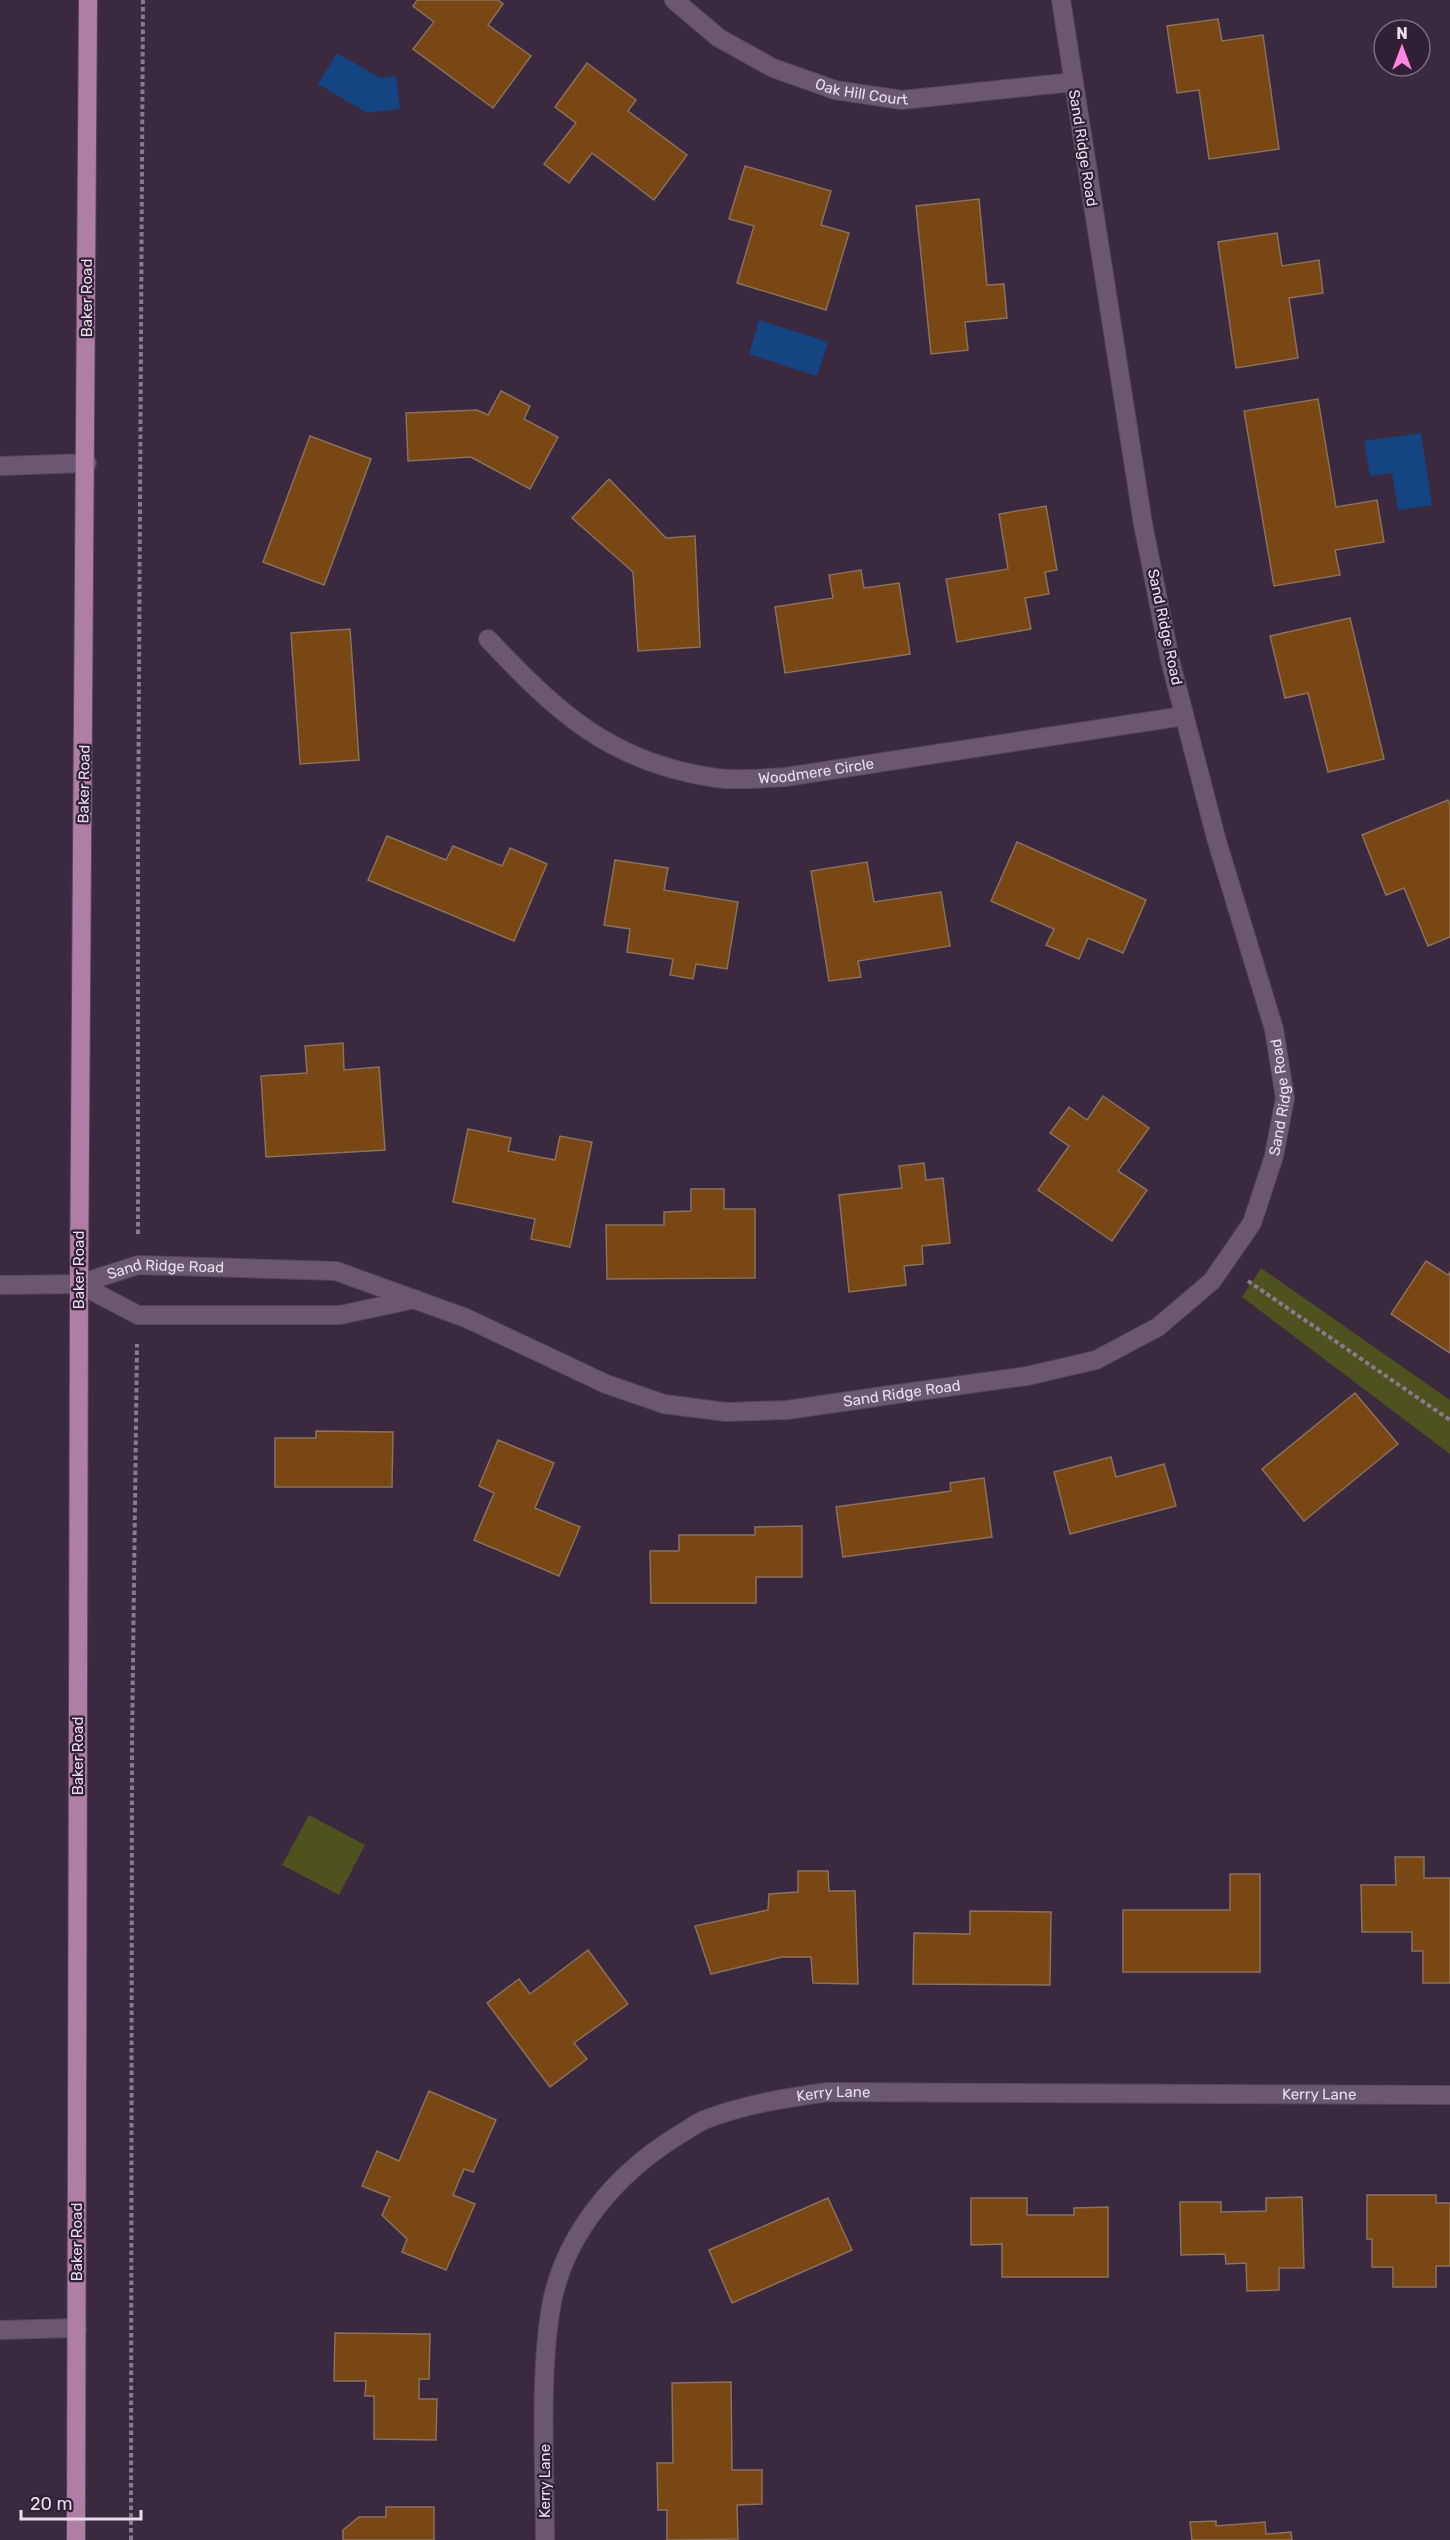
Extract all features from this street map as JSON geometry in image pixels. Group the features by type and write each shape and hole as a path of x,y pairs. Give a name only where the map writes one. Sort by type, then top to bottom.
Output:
{"main road":[{"name":"Baker Road","path":"75,2540 79,1284 87,463 88,0"}],"street":[{"name":"Oak Hill Court","path":"674,0 719,38 773,68 835,90 902,100 1073,82"},
{"name":"Sand Ridge Road","path":"79,1284 138,1265 336,1271 466,1318 606,1384 664,1404 726,1412 787,1410 1028,1376 1096,1360 1158,1328 1212,1281 1252,1222 1274,1156 1285,1098 1274,1029 1216,838 1170,660 1143,524 1061,0"},
{"path":"0,466 87,463"},
{"name":"Woodmere Circle","path":"488,639 539,693 589,733 658,765 719,778 785,777 1184,716"},
{"path":"0,1285 79,1284"},
{"name":"Sand Ridge Road","path":"79,1284 138,1316 340,1316 415,1299"},
{"name":"Kerry Lane","path":"545,2540 551,2307 568,2255 600,2200 645,2156 702,2121 761,2101 828,2092 1450,2095"},
{"path":"0,2330 77,2328"}],"path":[{"path":"1224,1265 1450,1420"}],"shaded area":[{"path":"1261,1268 1450,1400 1450,1454 1242,1297"},
{"path":"309,1815 365,1845 339,1895 282,1865"}],"water":[{"path":"337,53 380,78 396,76 400,109 367,113 318,84"},
{"path":"759,320 828,342 817,376 749,354"},
{"path":"1421,433 1432,505 1398,510 1392,473 1370,476 1364,441"}],"building":[{"path":"417,0 498,0 503,4 488,25 531,56 493,108 413,49 434,22 413,6"},
{"path":"1218,19 1222,41 1263,35 1279,149 1209,159 1199,90 1177,93 1167,26"},
{"path":"587,63 636,100 628,111 687,155 654,200 592,153 569,183 544,164 576,123 555,107"},
{"path":"745,166 831,191 821,225 849,233 826,310 737,283 754,226 729,219"},
{"path":"979,199 987,285 1004,284 1007,318 965,322 968,350 931,354 916,206"},
{"path":"1277,233 1282,266 1319,260 1323,293 1289,298 1298,358 1236,368 1218,242"},
{"path":"501,391 530,406 524,419 558,437 530,489 471,457 408,461 406,413 477,410 488,415"},
{"path":"1318,399 1336,507 1377,500 1384,542 1335,550 1340,575 1274,586 1244,411"},
{"path":"310,436 371,459 324,585 263,562"},
{"path":"609,479 666,538 695,536 700,647 638,651 633,572 572,518"},
{"path":"1046,506 1057,570 1045,572 1049,594 1025,598 1031,629 957,642 946,579 1008,569 999,514"},
{"path":"861,570 864,588 899,583 910,654 785,673 775,607 833,598 829,575"},
{"path":"1350,618 1384,759 1328,772 1308,693 1285,698 1270,636"},
{"path":"350,629 359,760 300,764 291,633"},
{"path":"1448,800 1450,806 1450,937 1428,946 1404,888 1386,895 1362,835"},
{"path":"387,836 446,860 453,846 502,866 510,848 547,864 514,941 368,880"},
{"path":"1017,842 1146,900 1123,953 1088,938 1079,959 1046,945 1054,929 991,901"},
{"path":"615,860 668,868 664,890 738,902 727,969 696,964 693,979 670,975 673,959 627,952 630,929 604,925"},
{"path":"867,862 874,902 941,892 950,946 858,961 861,977 829,981 811,871"},
{"path":"343,1043 344,1070 379,1067 385,1150 266,1157 261,1076 307,1073 305,1046"},
{"path":"1103,1096 1149,1128 1118,1171 1147,1190 1112,1241 1038,1190 1069,1146 1050,1133 1069,1107 1087,1120"},
{"path":"468,1129 511,1138 508,1151 555,1160 560,1136 592,1142 570,1247 531,1239 535,1219 453,1202"},
{"path":"924,1163 926,1180 943,1178 950,1243 922,1246 923,1264 904,1266 906,1285 849,1292 839,1195 902,1188 899,1166"},
{"path":"691,1189 724,1189 724,1209 755,1209 755,1278 607,1279 606,1225 664,1225 664,1212 691,1211"},
{"path":"1426,1261 1448,1275 1450,1272 1450,1353 1391,1314"},
{"path":"1355,1393 1398,1444 1304,1521 1262,1469"},
{"path":"316,1431 393,1432 392,1487 275,1487 275,1438 316,1438"},
{"path":"498,1440 554,1463 535,1508 580,1527 559,1576 474,1540 494,1493 479,1486"},
{"path":"1111,1457 1116,1477 1164,1464 1176,1506 1070,1534 1054,1472"},
{"path":"984,1478 992,1537 843,1557 836,1507 951,1491 950,1483"},
{"path":"802,1526 802,1577 756,1577 756,1603 651,1603 650,1551 679,1551 679,1535 755,1535 755,1527"},
{"path":"1395,1857 1424,1857 1424,1878 1450,1878 1450,1983 1423,1983 1423,1951 1412,1951 1412,1932 1362,1932 1361,1885 1396,1885"},
{"path":"798,1871 828,1871 829,1891 855,1891 858,1984 813,1983 811,1957 782,1957 711,1974 695,1926 768,1910 769,1894 798,1892"},
{"path":"1230,1874 1260,1874 1260,1972 1123,1972 1123,1910 1230,1910"},
{"path":"970,1911 1051,1912 1050,1985 913,1984 914,1933 970,1934"},
{"path":"588,1950 628,2004 574,2043 587,2059 550,2087 487,2003 519,1979 530,1994"},
{"path":"429,2091 496,2120 473,2172 464,2169 453,2195 475,2204 446,2270 402,2252 407,2239 382,2215 390,2197 362,2186 377,2151 399,2161"},
{"path":"1367,2195 1436,2195 1436,2203 1450,2203 1450,2266 1436,2266 1436,2287 1393,2287 1393,2267 1372,2267 1372,2239 1367,2239"},
{"path":"1302,2197 1304,2268 1279,2268 1279,2290 1247,2291 1246,2263 1226,2264 1225,2254 1181,2255 1180,2202 1221,2202 1221,2212 1266,2211 1266,2198"},
{"path":"828,2198 852,2250 732,2303 709,2250"},
{"path":"971,2198 1027,2198 1027,2215 1074,2215 1074,2208 1108,2207 1108,2277 1002,2277 1002,2244 971,2245"},
{"path":"335,2333 430,2334 429,2379 419,2379 419,2399 437,2399 436,2440 374,2439 374,2396 365,2396 366,2381 334,2381"},
{"path":"731,2382 732,2470 762,2470 762,2504 737,2505 738,2539 667,2540 667,2510 658,2510 657,2463 673,2463 672,2383"},
{"path":"386,2507 434,2507 434,2540 343,2540 343,2530 359,2517 386,2517"},
{"path":"1216,2521 1216,2526 1265,2522 1266,2534 1291,2532 1292,2540 1192,2540 1190,2522"}]}
